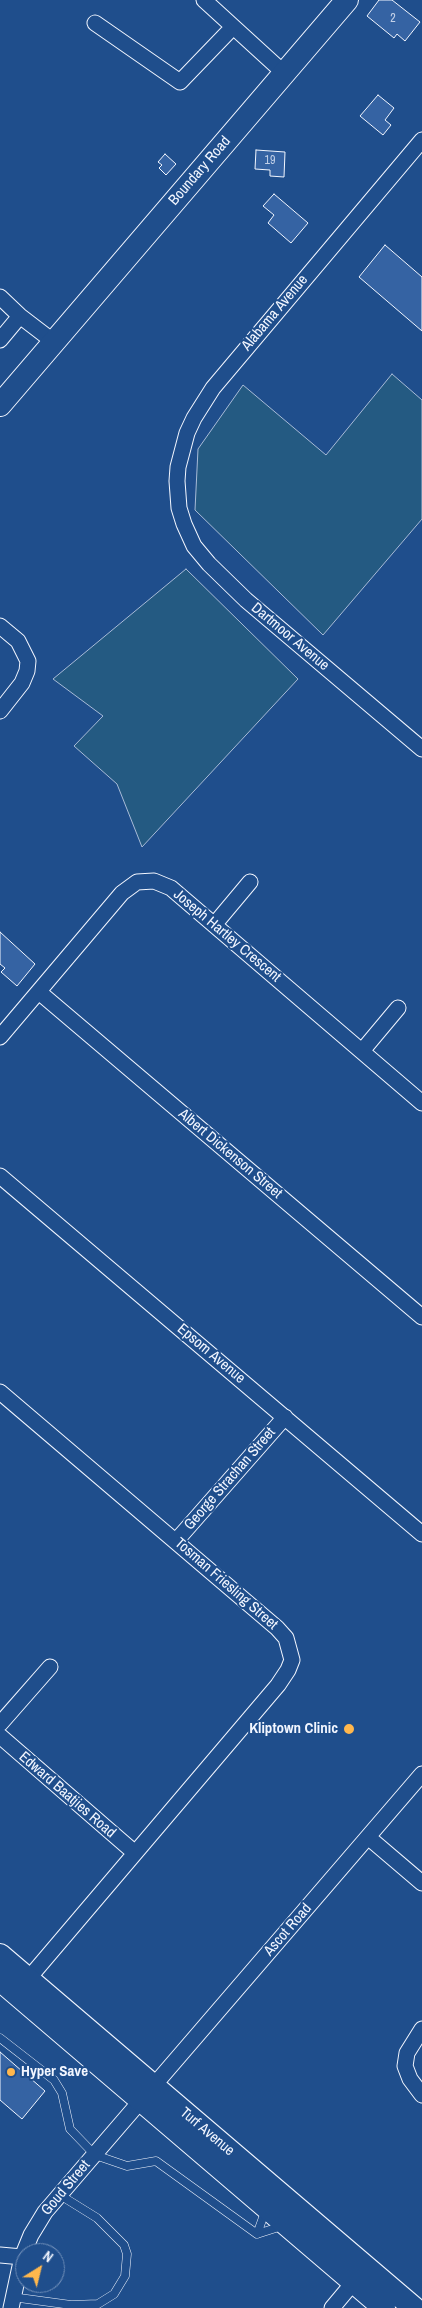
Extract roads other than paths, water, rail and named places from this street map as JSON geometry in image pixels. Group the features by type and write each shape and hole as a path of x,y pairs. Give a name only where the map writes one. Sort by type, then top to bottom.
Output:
{"main road":[{"name":"Boundary Road","path":"0,405 347,0"},
{"name":"Turf Avenue","path":"0,1955 15,1984 147,2093 360,2275 384,2308"},
{"name":"Turf Avenue","path":"147,2093 286,2224 360,2275 414,2308"}],"street":[{"path":"204,0 284,73"},
{"path":"95,23 180,82 233,27"},
{"name":"Alabama Avenue","path":"179,508 177,481 179,460 187,433 201,405 227,369 422,140"},
{"path":"0,297 20,316 54,342"},
{"path":"0,340 20,316"},
{"name":"Dartmoor Avenue","path":"179,508 194,546 222,578 422,749"},
{"path":"0,626 18,642 28,662 27,671 22,683 0,711"},
{"name":"Joseph Hartley Crescent","path":"0,1037 122,893 137,882 154,881 171,888 422,1103"},
{"path":"214,924 250,882"},
{"name":"Albert Dickenson Street","path":"39,992 422,1317"},
{"path":"362,1052 398,1008"},
{"name":"Epsom Avenue","path":"0,1176 285,1417 420,1526"},
{"name":"Tosman Friesling Street","path":"0,1392 277,1628 286,1638 292,1660 278,1685 135,1853 15,1984"},
{"name":"George Strachan Street","path":"176,1541 285,1417"},
{"path":"0,1724 50,1667"},
{"name":"Edward Baatjies Road","path":"0,1736 135,1853"},
{"name":"Ascot Road","path":"147,2093 422,1774"},
{"path":"368,1838 422,1882"},
{"path":"422,2029 407,2053 405,2066 410,2079 422,2095"},
{"name":"Goud Street","path":"28,2243 37,2223 147,2093"},
{"path":"0,2255 15,2256"},
{"path":"332,2308 360,2275"},
{"name":"Goud Street","path":"11,2303 15,2286"}],"lane":[{"path":"0,2038 54,2080 62,2094 70,2129 95,2154 127,2166 156,2161 257,2234"},
{"path":"11,2303 98,2304 114,2294 125,2276 127,2254 124,2245 97,2218 60,2195"},
{"path":"257,2234 267,2208"},
{"path":"257,2234 286,2224"}],"place":[{"name":"Kliptown Clinic","path":"349,1729"},
{"name":"Hyper Save","path":"11,2072"}]}
